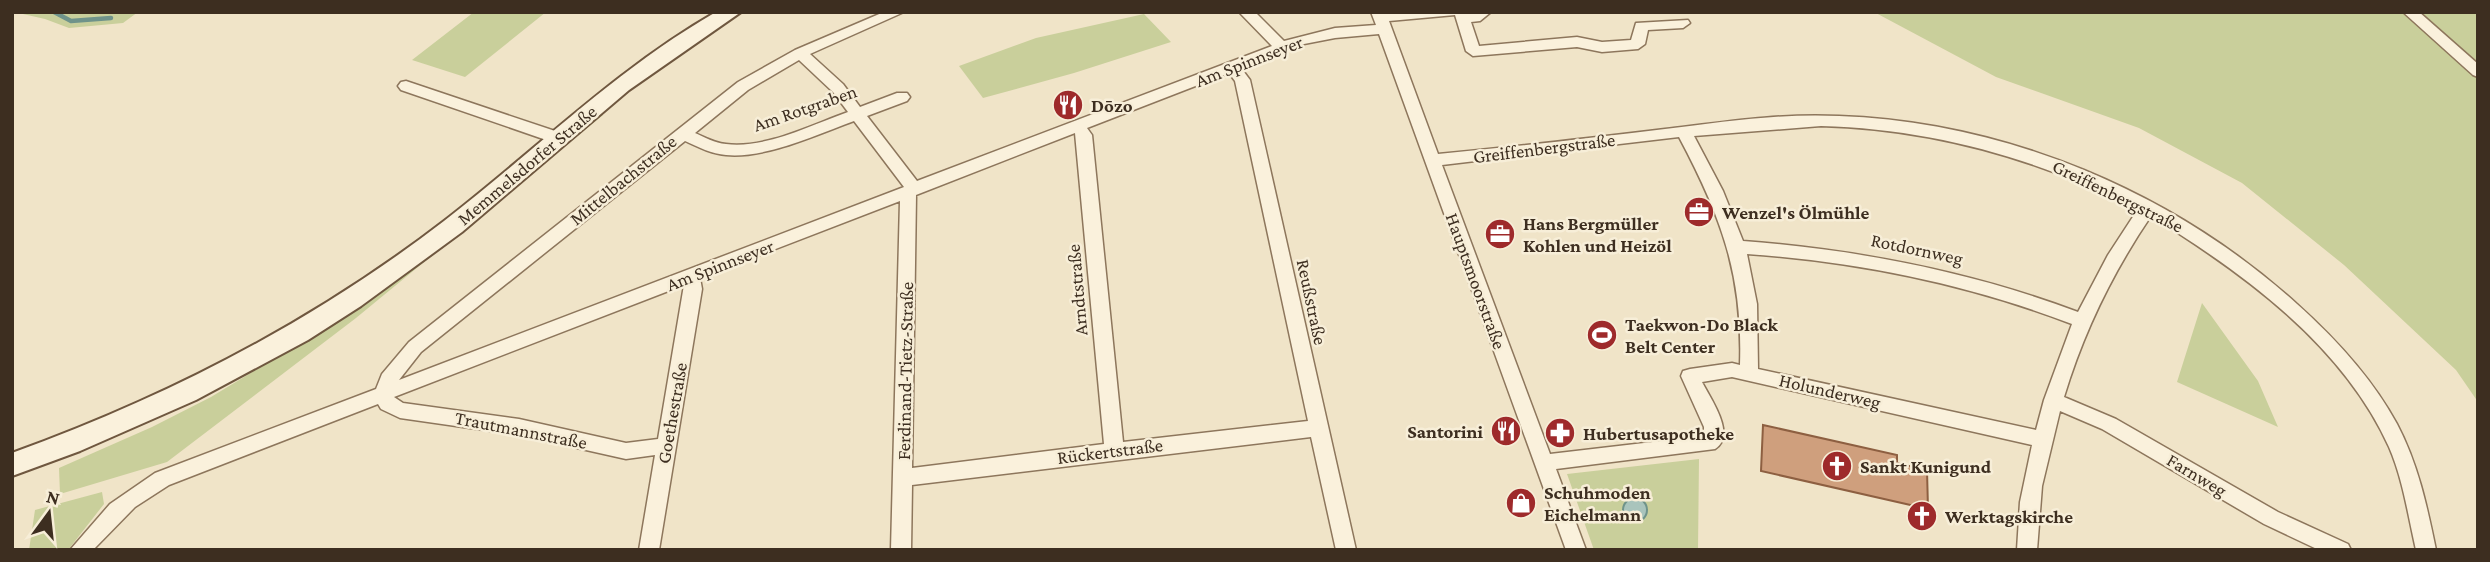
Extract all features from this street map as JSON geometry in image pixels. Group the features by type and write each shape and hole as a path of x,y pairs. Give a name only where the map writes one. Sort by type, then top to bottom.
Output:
{"main road":[{"name":"Memmelsdorfer Straße","path":"12,479 84,452 208,393 289,346 453,226 558,138 669,51 731,12"},
{"name":"Memmelsdorfer Straße","path":"12,465 132,418 324,318"}],"street":[{"name":"Mittelbachstraße","path":"383,394 389,379 415,347 743,86 800,53 897,12"},
{"path":"1246,12 1282,47"},
{"name":"Am Spinnseyer","path":"80,550 109,517 142,489 1232,66 1282,47 1381,19 1457,13 1475,18 1484,12"},
{"path":"2410,12 2478,72"},
{"path":"1457,13 1473,51 1577,42 1602,47 1638,44 1640,26 1683,23"},
{"name":"Hauptsmoorstraße","path":"1381,19 1576,550"},
{"path":"800,53 838,88 859,112 911,191"},
{"name":"Reußstraße","path":"1232,66 1242,80 1346,550"},
{"path":"406,86 558,138"},
{"name":"Am Rotgraben","path":"681,133 722,149 742,151 767,145 902,97"},
{"name":"Greiffenbergstraße","path":"1432,160 1684,131 1826,120 1916,127 1999,145 2069,169 2148,208 2218,250 2275,293 2325,342 2359,381 2391,433 2411,478 2426,550"},
{"name":"Arndtstraße","path":"1078,126 1084,135 1114,450"},
{"path":"1684,131 1721,200 1739,247 1749,299 1749,372"},
{"name":"Ferdinand-Tietz-Straße","path":"901,550 911,191"},
{"path":"2027,550 2029,503 2043,440 2053,400 2080,320 2100,280 2148,208"},
{"name":"Rotdornweg","path":"1739,247 1863,258 1935,272 2024,299 2080,320"},
{"name":"Goethestraße","path":"649,550 693,289 691,277"},
{"name":"Holunderweg","path":"1542,463 1708,443 1713,440 1714,427 1690,376 1732,370 2043,440"},
{"name":"Trautmannstraße","path":"383,394 388,404 400,410 519,427 610,449 625,451 666,446"},
{"name":"Farnweg","path":"2053,400 2120,429 2271,518 2341,550"},
{"name":"Rückertstraße","path":"902,478 1114,450 1318,428"}],"green space":[{"path":"14,12 138,12 123,23 69,28"},
{"path":"474,12 546,12 465,77 412,60"},
{"path":"1874,12 2478,12 2478,402 2456,370 2344,265 2242,183 2139,128 1996,77"},
{"path":"1144,14 1171,42 983,98 959,66 1036,38"},
{"path":"600,113 603,115 356,318 167,462 60,494 59,468 152,427 211,397 333,323"},
{"path":"2202,303 2258,381 2278,427 2177,382"},
{"path":"1699,459 1698,550 1594,550 1567,474"},
{"path":"102,492 104,504 68,550 29,550 35,510"}],"water":[{"path":"1635,498 1644,501 1647,510 1644,519 1635,522 1626,519 1623,510 1626,501"}],"building":[{"name":"Sankt Kunigund","path":"1763,425 1897,455 1897,463 1927,470 1928,509 1761,471"}],"waterway":[{"path":"54,12 71,21 111,18"}],"place":[{"name":"Dōzo","path":"1068,105"},
{"name":"Wenzel's Ölmühle","path":"1699,212"},
{"name":"Hans Bergmüller Kohlen und Heizöl","path":"1500,234"},
{"name":"Taekwon-Do Black Belt Center","path":"1602,335"},
{"name":"Santorini","path":"1506,431"},
{"name":"Hubertusapotheke","path":"1560,433"},
{"name":"Sankt Kunigund","path":"1837,466"},
{"name":"Schuhmoden Eichelmann","path":"1521,503"},
{"name":"Werktagskirche","path":"1922,516"}]}
